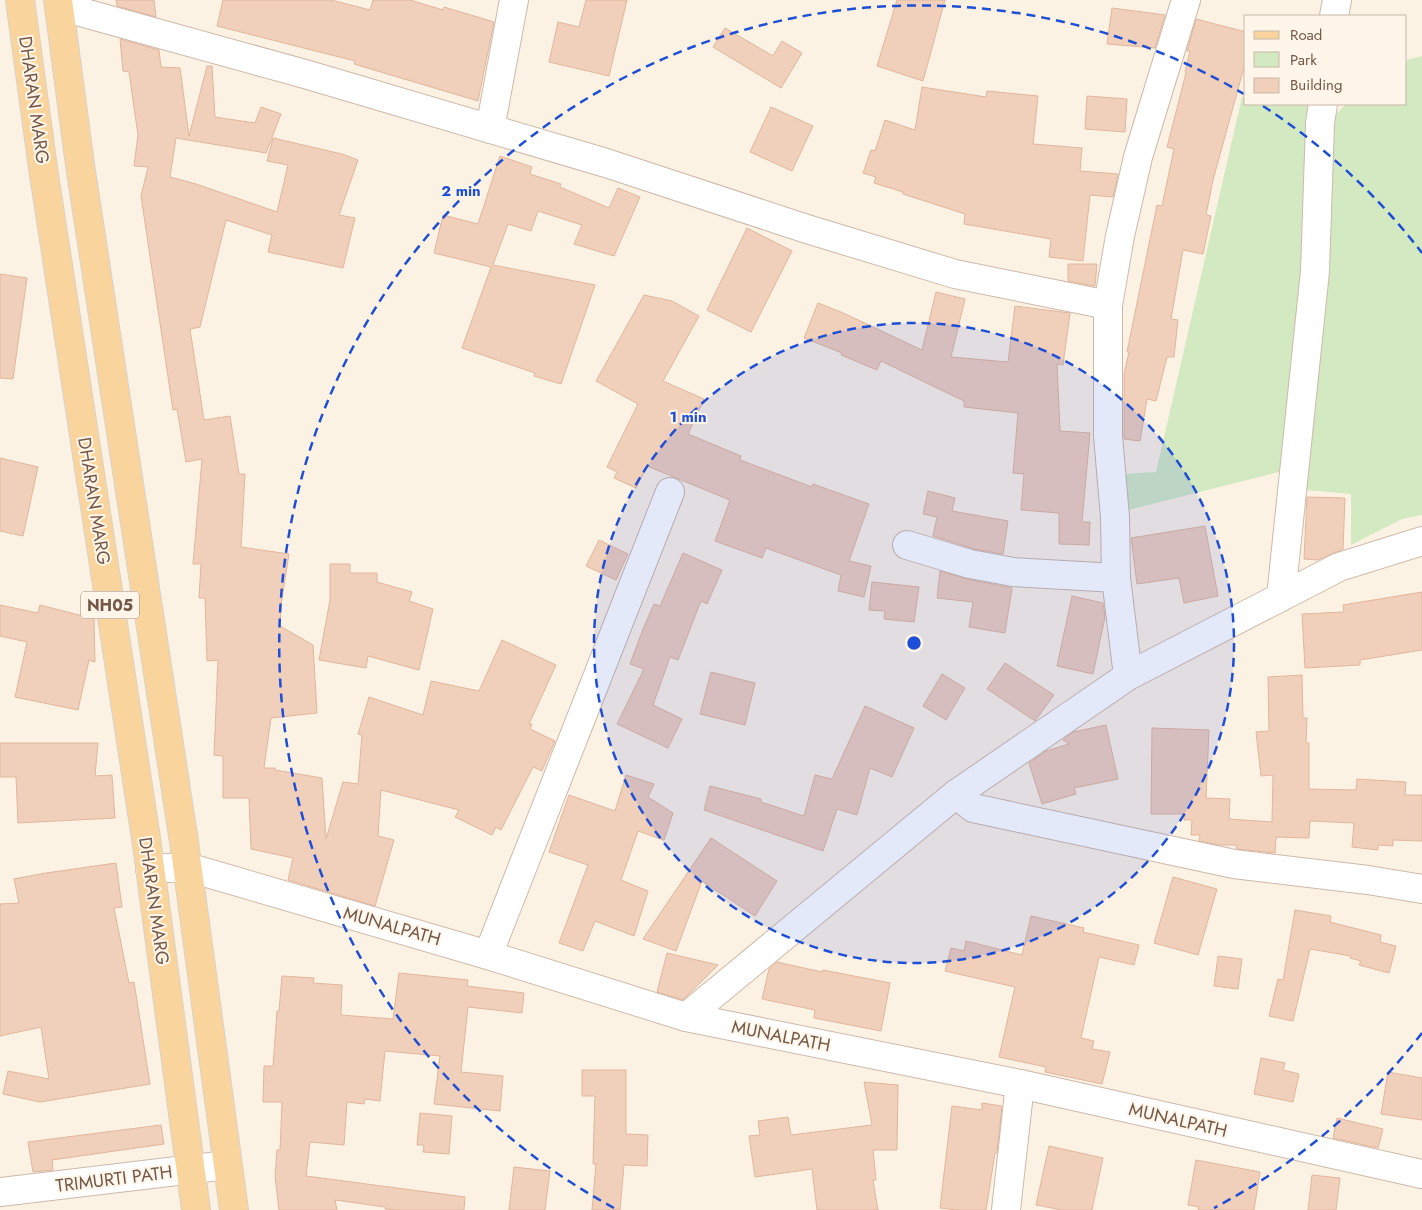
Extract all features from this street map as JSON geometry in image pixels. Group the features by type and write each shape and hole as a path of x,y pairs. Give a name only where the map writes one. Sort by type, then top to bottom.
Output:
{"main road":[{"name":"DHARAN MARG","path":"20,0 43,168 150,870 196,1210"},
{"name":"DHARAN MARG","path":"58,3 80,165 187,867 234,1210"}],"street":[{"path":"490,129 514,0"},
{"path":"1128,676 1116,578 1115,517 1108,436 1108,305 1120,236 1138,157 1186,0"},
{"path":"1334,15 1337,0"},
{"path":"58,3 606,163 807,229 955,274 1108,305"},
{"path":"1281,597 1315,271 1320,123 1323,105"},
{"path":"488,954 670,492"},
{"path":"686,1017 956,794 1128,676 1339,567 1422,541"},
{"path":"907,544 970,564 1013,572 1116,578"},
{"path":"956,794 973,808 1234,864 1368,880 1422,889"},
{"name":"MUNALPATH","path":"150,870 187,867 488,954 686,1017 1020,1084 1422,1174"},
{"path":"1006,1210 1020,1084"},
{"name":"TRIMURTI PATH","path":"0,1192 227,1165"}],"green space":[{"path":"1422,56 1422,515 1402,519 1351,545 1351,494 1306,490 1326,174 1335,115 1345,105 1407,105 1407,60"},
{"path":"1242,97 1244,97 1244,105 1314,105 1303,278 1279,472 1128,510 1122,474 1156,472"}],"building":[{"path":"116,0 154,0 156,17 117,6"},
{"path":"223,0 331,0 370,10 373,0 410,0 443,10 444,7 494,22 478,101 354,64 355,61 217,26"},
{"path":"586,0 627,0 609,76 549,62 558,22 579,27"},
{"path":"897,0 945,0 923,81 877,66"},
{"path":"1112,8 1165,15 1155,48 1107,44"},
{"path":"1196,19 1244,31 1244,67 1213,180 1206,215 1211,216 1203,254 1183,250 1171,319 1178,320 1174,357 1167,357 1156,401 1147,399 1140,441 1124,439 1124,374 1129,352 1127,352 1157,205 1162,206 1174,149 1167,147 1186,73 1190,51 1187,51"},
{"path":"725,28 773,56 782,41 802,53 781,88 713,47"},
{"path":"120,39 159,50 161,67 180,68 189,136 207,66 212,66 215,117 255,123 261,107 281,114 266,153 176,138 170,177 277,212 288,165 267,161 273,138 342,154 358,160 339,215 355,218 343,268 268,252 272,235 226,220 200,327 190,329 204,420 230,416 239,474 245,474 241,547 289,554 281,605 280,626 313,645 317,713 271,718 264,768 275,768 275,770 322,778 326,839 343,782 358,784 362,735 358,734 369,697 423,715 431,681 479,691 502,640 556,665 529,724 532,724 530,729 555,741 542,771 533,767 501,830 496,827 492,835 455,817 459,810 381,790 378,836 394,840 375,906 288,880 293,858 251,849 249,798 223,798 223,756 214,755 218,660 207,661 205,598 199,598 201,564 193,564 202,459 186,462 177,409 173,410 141,196 148,167 134,166 138,135 129,72 123,71"},
{"path":"922,87 986,97 987,91 1038,96 1033,144 1082,148 1080,171 1118,174 1113,197 1090,195 1083,261 1049,257 1051,239 964,224 965,214 874,183 876,177 863,173 871,150 875,151 885,120 915,130"},
{"path":"1087,96 1127,99 1125,132 1085,129"},
{"path":"771,107 813,126 792,171 750,152"},
{"path":"500,156 532,167 530,174 561,184 560,187 609,208 618,188 640,197 614,256 574,244 582,225 538,211 531,231 508,224 493,265 595,285 561,384 534,376 535,373 462,348 491,267 434,253 443,215 478,224"},
{"path":"747,228 792,251 751,332 707,310"},
{"path":"1068,264 1097,264 1095,286 1068,281"},
{"path":"0,274 27,278 13,379 0,378"},
{"path":"936,292 965,299 951,357 1008,362 1015,306 1070,313 1063,365 1057,364 1060,431 1090,433 1082,522 1090,522 1089,545 1059,544 1059,513 1021,510 1024,474 1013,473 1018,413 964,407 964,401 881,361 877,370 841,355 842,353 804,338 818,303 922,350"},
{"path":"644,295 672,301 699,316 663,381 704,399 688,434 741,456 740,460 812,487 813,484 869,504 849,561 871,566 864,597 838,591 841,575 766,548 762,558 715,541 730,500 647,466 636,488 614,478 617,472 607,467 638,404 596,381"},
{"path":"0,458 38,467 23,536 0,531"},
{"path":"928,491 955,498 952,511 1008,521 1003,554 974,549 933,536 937,517 923,514"},
{"path":"1307,497 1345,498 1343,549 1318,560 1304,559"},
{"path":"1205,526 1218,596 1184,603 1179,578 1137,584 1131,538"},
{"path":"599,540 628,554 616,580 586,566"},
{"path":"683,553 722,570 707,604 701,601 678,660 670,657 653,705 682,719 668,748 617,724 644,669 630,664 643,629 654,604 660,606"},
{"path":"330,564 350,564 350,573 377,573 377,582 412,592 409,601 433,609 419,670 368,656 366,668 319,660 330,600"},
{"path":"940,571 967,579 1012,588 1005,633 969,627 973,602 937,598"},
{"path":"872,582 919,587 914,622 884,619 885,611 869,610"},
{"path":"1422,592 1422,650 1360,660 1360,665 1305,668 1302,614 1344,612 1343,605"},
{"path":"1072,596 1103,603 1105,617 1093,674 1057,666"},
{"path":"0,605 38,613 40,605 94,619 95,662 89,660 78,710 15,697 27,642 0,636"},
{"path":"1005,663 1054,695 1035,721 987,689"},
{"path":"711,672 755,683 745,725 700,714"},
{"path":"942,674 965,688 946,720 923,706"},
{"path":"1302,675 1303,718 1307,718 1306,743 1309,743 1309,789 1356,790 1357,779 1406,782 1405,795 1422,795 1422,841 1393,840 1393,846 1378,845 1378,850 1352,847 1354,823 1310,821 1309,838 1276,837 1275,853 1237,849 1236,845 1218,845 1199,841 1200,835 1191,835 1192,820 1184,820 1184,814 1151,814 1152,728 1209,730 1206,798 1230,799 1229,819 1272,822 1273,775 1261,776 1256,732 1269,731 1268,677"},
{"path":"865,706 914,728 892,777 870,768 857,815 837,809 823,851 704,810 710,786 761,799 761,802 804,816 815,775 832,779"},
{"path":"1106,725 1118,779 1074,788 1076,794 1042,804 1029,763 1046,751 1069,744 1063,740 1073,732"},
{"path":"0,743 98,743 95,776 112,775 115,818 18,823 16,777 0,777"},
{"path":"626,775 654,784 648,797 673,813 664,840 638,831 621,880 648,891 634,936 595,921 583,951 559,943 588,865 549,852 569,795 615,811"},
{"path":"711,838 777,881 755,916 702,881 676,951 643,939"},
{"path":"116,863 122,907 114,908 129,983 134,982 150,1084 40,1102 3,1094 8,1071 49,1079 41,1027 0,1036 0,904 19,903 14,879"},
{"path":"1173,877 1217,889 1198,955 1154,943"},
{"path":"1295,910 1331,916 1330,922 1381,935 1380,942 1396,946 1389,973 1359,965 1361,961 1350,958 1351,956 1310,949 1293,1021 1269,1016 1278,979 1283,980"},
{"path":"1031,916 1084,928 1083,932 1139,945 1134,965 1099,957 1081,1038 1094,1041 1092,1049 1110,1052 1102,1084 1045,1072 1046,1067 999,1057 1015,987 945,971 951,948 964,951 966,941 1022,955"},
{"path":"667,953 718,965 683,1000 657,992"},
{"path":"1218,956 1242,959 1238,989 1214,986"},
{"path":"777,962 822,972 823,970 890,983 881,1031 814,1018 815,1010 762,999 769,969"},
{"path":"399,973 468,980 467,986 524,993 522,1013 468,1007 461,1072 503,1076 500,1111 434,1104 440,1056 385,1051 380,1101 365,1099 364,1104 347,1102 344,1145 310,1142 306,1176 465,1197 464,1210 396,1210 335,1200 337,1210 279,1210 275,1176 277,1150 280,1150 282,1102 263,1102 264,1066 273,1066 282,976 314,978 313,983 342,985 341,1015 393,1019"},
{"path":"1261,1058 1285,1063 1283,1070 1299,1074 1293,1102 1254,1094"},
{"path":"582,1070 626,1070 626,1134 648,1135 647,1166 624,1165 620,1210 592,1210 596,1164 593,1164 595,1096 582,1096"},
{"path":"1388,1072 1422,1078 1422,1120 1381,1114"},
{"path":"864,1082 898,1085 897,1150 873,1150 876,1180 873,1180 878,1210 817,1210 812,1169 755,1177 749,1136 760,1135 758,1121 788,1117 791,1135 872,1125"},
{"path":"982,1103 1002,1106 997,1153 995,1153 986,1210 940,1208 952,1106 982,1110"},
{"path":"420,1113 452,1116 449,1154 423,1152 424,1145 417,1145"},
{"path":"1337,1118 1383,1129 1378,1148 1333,1138"},
{"path":"161,1125 164,1144 52,1160 53,1170 33,1172 28,1142"},
{"path":"1049,1146 1103,1158 1092,1210 1062,1210 1036,1205"},
{"path":"1196,1160 1260,1172 1254,1210 1198,1210 1199,1207 1188,1205"},
{"path":"514,1167 550,1171 545,1210 509,1210"},
{"path":"1312,1175 1340,1178 1336,1210 1308,1210"}]}
